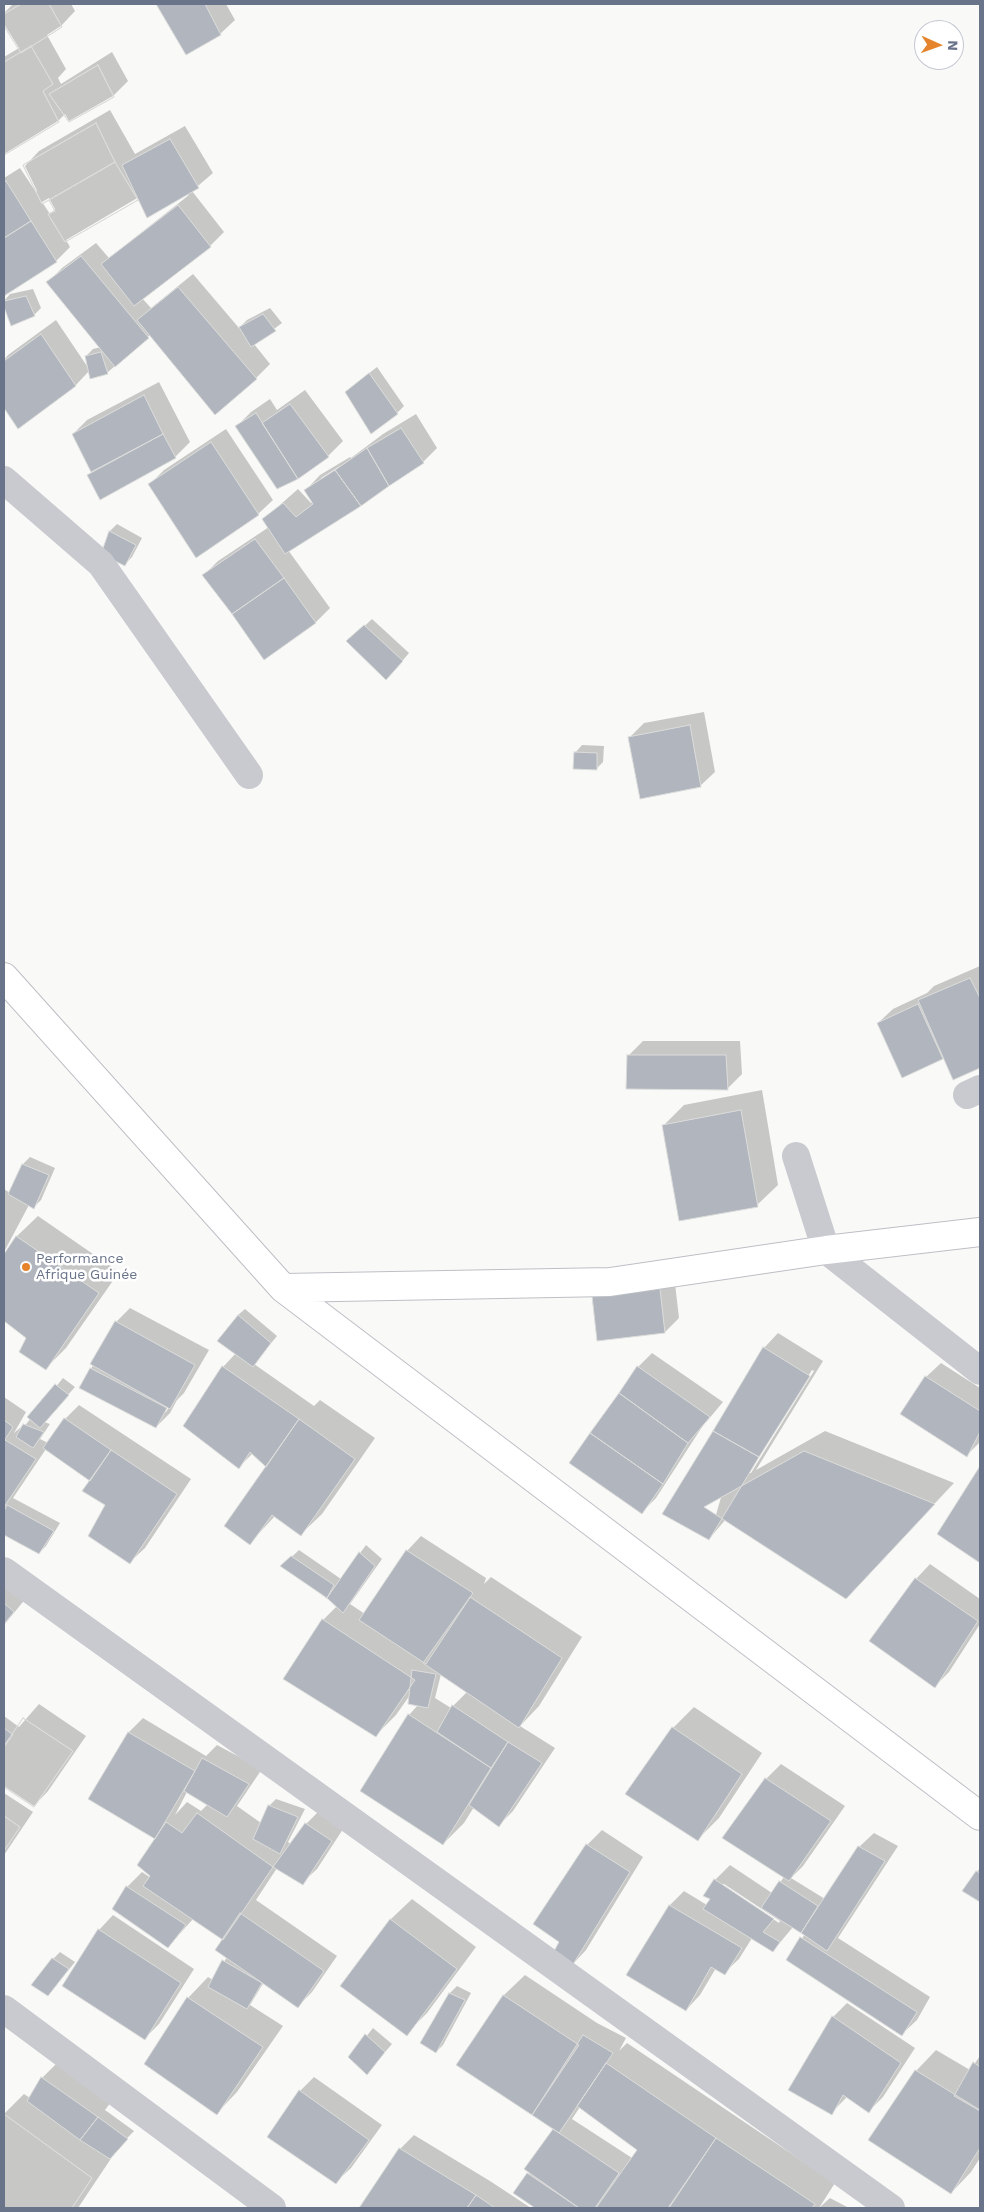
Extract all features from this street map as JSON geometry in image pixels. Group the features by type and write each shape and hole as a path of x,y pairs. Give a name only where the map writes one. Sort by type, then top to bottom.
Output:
{"main road":[{"path":"4,977 283,1288 980,1816"},
{"path":"283,1288 610,1282 826,1250 980,1232"}],"street":[{"path":"4,480 101,564 249,775"},
{"path":"796,1156 826,1250 980,1371"},
{"path":"4,1571 891,2208"},
{"path":"4,2009 272,2208"}],"building":[{"path":"21,4 49,4 62,27 21,53 4,26 4,14"},
{"path":"21,4 49,4 62,27 21,53 4,26 4,14"},
{"path":"156,4 205,4 221,35 186,55"},
{"path":"31,46 53,84 43,91 59,122 4,155 4,62"},
{"path":"31,46 53,84 43,91 59,122 4,155 4,62"},
{"path":"98,65 114,97 69,122 49,94"},
{"path":"98,65 114,97 69,122 49,94"},
{"path":"96,123 115,162 42,204 23,165"},
{"path":"96,123 115,162 42,204 23,165"},
{"path":"170,139 199,188 147,218 122,165"},
{"path":"115,162 138,200 65,242 48,214 55,211 49,200"},
{"path":"115,162 138,200 65,242 48,214 55,211 49,200"},
{"path":"6,181 31,221 4,238 4,183"},
{"path":"178,205 211,247 134,306 101,264"},
{"path":"31,221 57,262 4,296 4,238"},
{"path":"81,256 149,338 115,367 46,282"},
{"path":"178,287 257,379 215,415 137,320"},
{"path":"26,296 35,316 11,326 4,307 4,301"},
{"path":"263,314 276,331 251,347 239,327"},
{"path":"41,334 76,386 18,429 4,408 4,361"},
{"path":"101,352 108,374 90,379 85,356"},
{"path":"369,373 398,414 371,434 345,392"},
{"path":"144,395 163,434 91,472 72,434"},
{"path":"290,404 329,457 298,479 262,423"},
{"path":"256,413 298,479 277,489 235,426"},
{"path":"401,428 424,463 389,486 367,448"},
{"path":"163,434 176,458 100,500 87,475"},
{"path":"211,442 259,515 196,558 148,484"},
{"path":"367,448 389,486 361,506 335,470"},
{"path":"335,470 361,506 285,554 262,519 283,503 296,517 313,504 304,490"},
{"path":"109,531 136,545 125,566 101,554"},
{"path":"255,539 284,578 232,614 202,575"},
{"path":"284,578 316,623 264,660 232,614"},
{"path":"364,625 403,661 386,680 346,641"},
{"path":"690,725 701,787 640,799 628,737"},
{"path":"574,752 597,753 597,770 573,769"},
{"path":"970,978 980,998 980,1068 953,1080 918,1000"},
{"path":"918,1004 943,1059 902,1078 877,1023"},
{"path":"627,1055 726,1055 728,1090 626,1089"},
{"path":"741,1110 758,1207 679,1221 662,1125"},
{"path":"22,1164 49,1175 34,1209 8,1194"},
{"path":"16,1236 99,1293 46,1370 19,1352 26,1338 4,1321 4,1254"},
{"path":"660,1289 665,1333 597,1341 592,1296"},
{"path":"238,1315 271,1343 253,1367 217,1341"},
{"path":"115,1321 195,1365 170,1409 90,1364"},
{"path":"763,1347 810,1376 759,1457 713,1431"},
{"path":"222,1366 299,1419 266,1467 250,1452 239,1469 183,1426"},
{"path":"637,1366 710,1417 688,1443 619,1393"},
{"path":"90,1368 167,1408 156,1428 79,1388"},
{"path":"925,1376 980,1411 980,1432 967,1457 900,1414"},
{"path":"55,1384 69,1395 40,1428 27,1417"},
{"path":"619,1393 688,1443 663,1484 590,1433"},
{"path":"64,1418 111,1450 90,1481 43,1448"},
{"path":"299,1419 355,1459 301,1536 272,1515 250,1545 224,1526"},
{"path":"4,1420 13,1427 4,1441"},
{"path":"23,1424 44,1432 33,1448 16,1437"},
{"path":"713,1431 759,1457 709,1540 662,1514"},
{"path":"590,1433 663,1484 642,1514 569,1463"},
{"path":"5,1440 36,1459 4,1507 4,1443"},
{"path":"111,1450 177,1494 130,1564 88,1536 105,1505 82,1491"},
{"path":"804,1451 935,1504 846,1599 704,1507"},
{"path":"980,1466 980,1563 937,1534"},
{"path":"7,1505 54,1531 39,1554 4,1535 4,1511"},
{"path":"406,1550 473,1593 426,1664 359,1620"},
{"path":"359,1552 375,1566 343,1613 327,1598"},
{"path":"291,1556 334,1585 327,1598 280,1566"},
{"path":"915,1578 978,1621 935,1688 869,1641"},
{"path":"470,1597 562,1658 519,1728 423,1663"},
{"path":"4,1603 14,1612 4,1624"},
{"path":"322,1619 415,1680 376,1737 283,1679"},
{"path":"412,1670 436,1674 428,1708 408,1704"},
{"path":"452,1705 508,1742 491,1768 437,1732"},
{"path":"408,1714 491,1768 443,1845 360,1791"},
{"path":"23,1718 73,1751 34,1807 4,1787 4,1746"},
{"path":"23,1718 73,1751 34,1807 4,1787 4,1746"},
{"path":"672,1727 742,1774 698,1841 625,1794"},
{"path":"4,1728 13,1735 4,1747"},
{"path":"128,1732 195,1771 155,1839 88,1799"},
{"path":"508,1742 542,1763 499,1827 469,1805"},
{"path":"202,1758 249,1784 227,1817 184,1791"},
{"path":"765,1778 831,1821 789,1881 722,1838"},
{"path":"268,1805 298,1817 280,1854 253,1839"},
{"path":"197,1813 273,1867 223,1940 143,1886 150,1876 137,1865 166,1822 182,1833"},
{"path":"4,1816 20,1827 4,1851"},
{"path":"4,1816 20,1827 4,1851"},
{"path":"305,1823 332,1841 303,1885 273,1867"},
{"path":"586,1844 630,1872 572,1966 552,1955 559,1942 533,1924"},
{"path":"858,1846 885,1861 827,1951 801,1933"},
{"path":"976,1871 980,1873 980,1902 962,1891"},
{"path":"714,1879 774,1919 763,1932 780,1942 773,1952 703,1909 710,1899 703,1896"},
{"path":"779,1881 818,1906 801,1933 761,1908"},
{"path":"126,1886 186,1925 168,1948 112,1909"},
{"path":"669,1905 742,1948 725,1975 711,1967 686,2011 626,1975"},
{"path":"240,1913 324,1971 298,2008 215,1950"},
{"path":"390,1919 457,1969 407,2036 340,1986"},
{"path":"98,1929 181,1983 145,2040 62,1986"},
{"path":"800,1937 917,2012 902,2036 786,1960"},
{"path":"52,1958 69,1969 48,1996 31,1985"},
{"path":"222,1960 262,1983 247,2009 208,1987"},
{"path":"449,1993 465,2000 436,2053 420,2043"},
{"path":"503,1995 579,2045 532,2115 456,2065"},
{"path":"187,1997 263,2047 217,2115 144,2064"},
{"path":"832,2016 901,2063 869,2113 843,2095 832,2115 788,2090"},
{"path":"365,2034 385,2052 367,2075 348,2057"},
{"path":"583,2035 613,2053 559,2133 532,2115"},
{"path":"973,2062 980,2067 980,2111 954,2096"},
{"path":"606,2063 716,2138 668,2208 596,2208 637,2150 577,2106"},
{"path":"915,2070 980,2110 980,2148 951,2194 868,2140"},
{"path":"41,2077 98,2117 80,2140 27,2101"},
{"path":"299,2090 369,2140 336,2184 267,2137"},
{"path":"4,2114 92,2178 72,2208 4,2208"},
{"path":"4,2114 92,2178 72,2208 4,2208"},
{"path":"98,2117 128,2139 110,2159 80,2140"},
{"path":"553,2129 619,2173 595,2208 579,2208 524,2169"},
{"path":"716,2138 815,2204 812,2208 669,2208"},
{"path":"399,2148 476,2195 467,2208 359,2208"},
{"path":"527,2173 579,2208 535,2208 513,2193"},
{"path":"476,2195 495,2208 467,2208"}],"place":[{"name":"Performance Afrique Guinée","path":"26,1267"}]}
